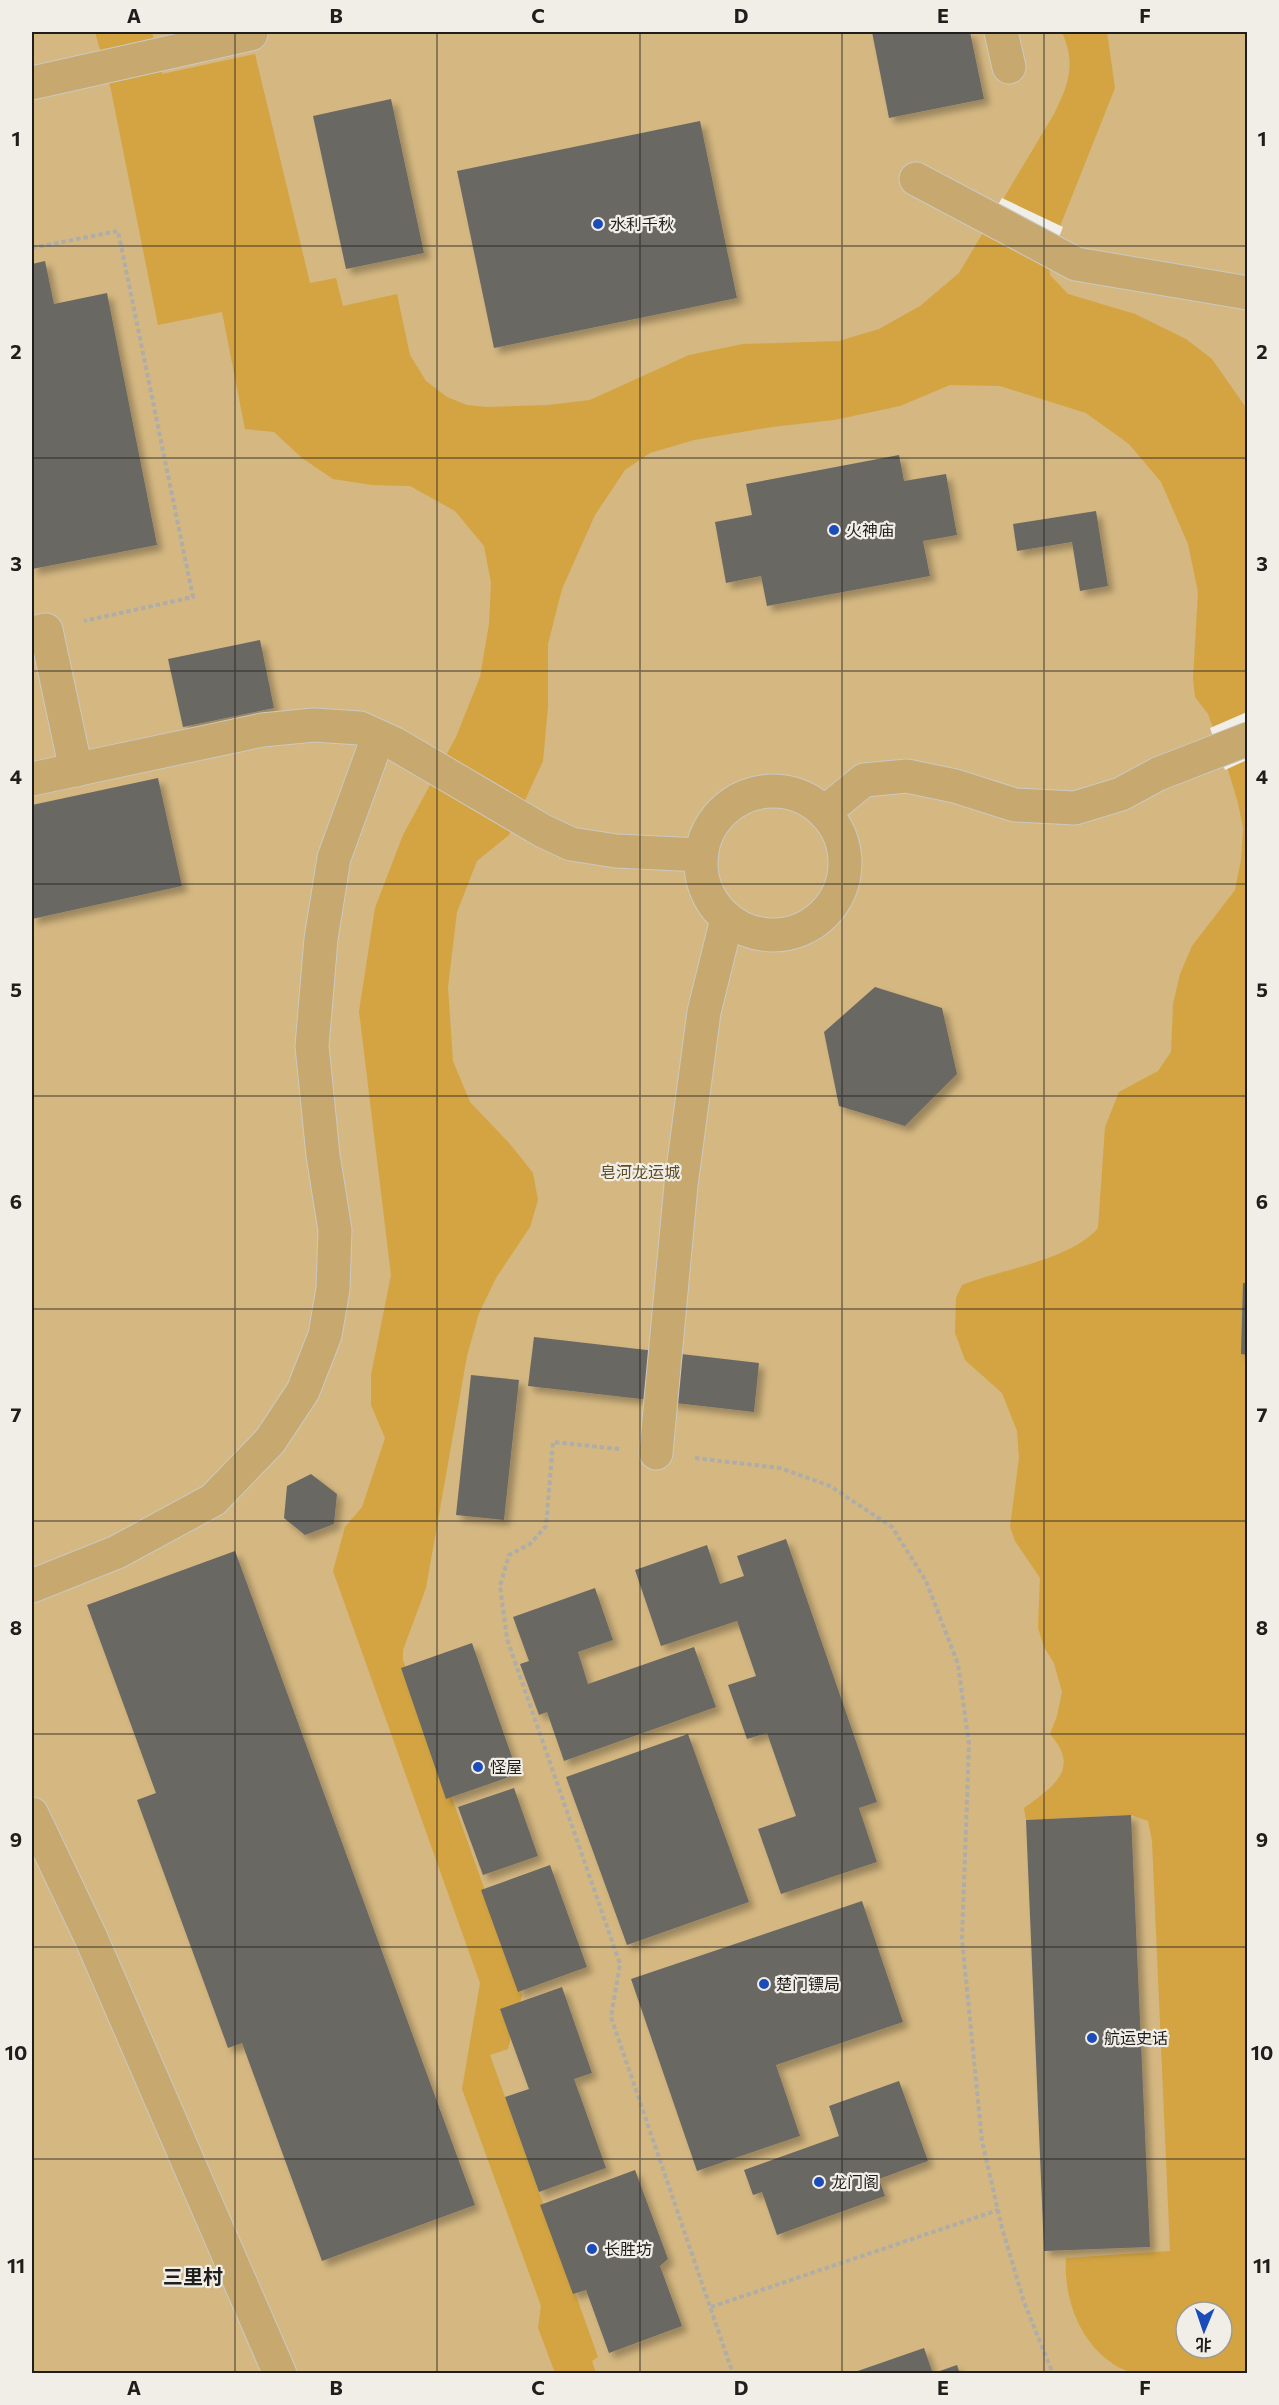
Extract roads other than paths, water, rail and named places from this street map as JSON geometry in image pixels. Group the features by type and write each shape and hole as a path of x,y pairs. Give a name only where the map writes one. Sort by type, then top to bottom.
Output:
{"street":[{"path":"1001,32 1009,67"},
{"path":"32,83 251,34"},
{"path":"916,179 1076,264 1248,292"},
{"path":"39,631 76,770"},
{"path":"32,779 262,730 314,724 360,728 543,831 571,844 616,852 701,855"},
{"path":"32,1586 117,1552 213,1500 270,1441 303,1391 325,1335 333,1289 335,1230 323,1155 312,1046 321,939 334,858 378,737"},
{"path":"825,812 864,780 907,776 955,786 1015,806 1075,808 1120,794 1158,774 1248,739"},
{"path":"760,791 783,791 806,797 825,812 839,831 846,855 844,879 835,902 818,920 797,932 772,936 748,931 727,919 710,900 702,879 701,855 707,833 720,813 738,799 760,791"},
{"path":"656,1453 681,1185 704,1012 727,919"},
{"path":"32,1814 92,1938 280,2373"}],"place":[{"name":"水利千秋","path":"598,224"},
{"name":"火神庙","path":"834,530"},
{"name":"怪屋","path":"478,1767"},
{"name":"楚门镖局","path":"764,1984"},
{"name":"航运史话","path":"1092,2038"},
{"name":"龙门阁","path":"819,2182"},
{"name":"长胜坊","path":"592,2249"}],"district":[{"name":"三里村","path":"193,2277"}],"park label":[{"name":"皂河龙运城","path":"640,1172"}]}
